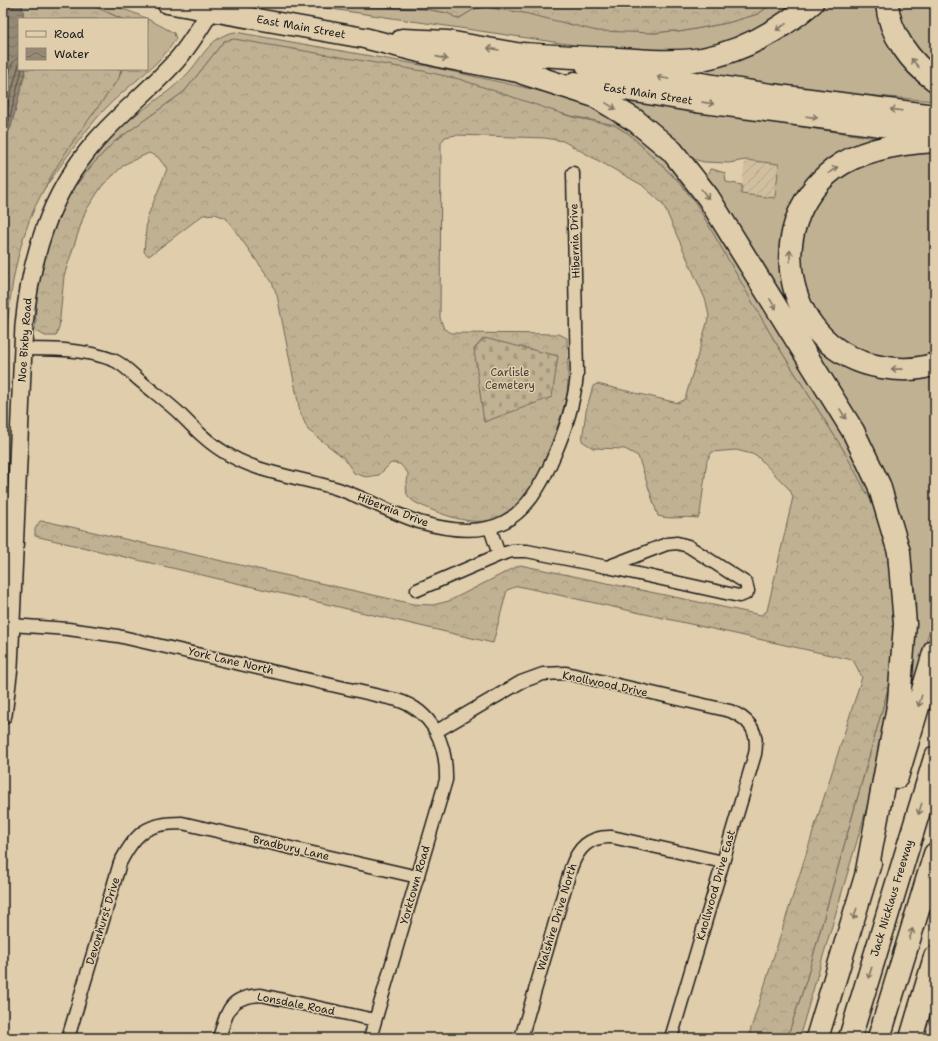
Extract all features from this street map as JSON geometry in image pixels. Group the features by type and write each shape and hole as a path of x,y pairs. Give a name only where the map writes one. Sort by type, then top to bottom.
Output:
{"highway":[{"path":"523,64 678,61 703,58 725,53 762,38 790,21 812,3"},
{"path":"887,3 891,19 900,42 922,70 935,80"},
{"path":"523,64 595,96 636,121 672,151 708,197 832,397 853,431 879,485 899,552 905,624 899,701 866,876"},
{"path":"935,141 920,142 874,151 845,162 815,187 806,198 795,224 790,250 790,273 802,309 808,320 829,342 857,360 873,366 909,369 935,364"},
{"path":"817,1038 935,650"},
{"name":"Jack Nicklaus Freeway","path":"850,1038 935,758"},
{"path":"879,1038 935,854"},
{"path":"911,1038 935,957"}],"main road":[{"name":"East Main Street","path":"167,3 212,7 364,38 444,58 523,64 935,115"},
{"name":"East Main Street","path":"523,64 696,102 935,133"}],"street":[{"name":"Noe Bixby Road","path":"3,715 10,667 26,307 31,275 45,224 57,199 93,143 177,60 201,27 212,7"},
{"name":"Hibernia Drive","path":"23,349 76,350 115,361 178,412 209,442 242,462 279,474 337,488 418,521 450,529 478,530 490,528 516,515 537,492 546,475 567,425 574,400 578,375 573,173"},
{"path":"490,528 499,556"},
{"path":"417,590 512,551 527,551 739,596 748,591 748,586 688,546 677,543 667,544 606,567"},
{"name":"York Lane North","path":"11,625 68,628 118,636 397,700 420,711 437,731"},
{"name":"Knollwood Drive","path":"437,731 521,682 543,674 566,673 730,711 744,718 754,731"},
{"name":"Yorktown Road","path":"370,1038 446,780 445,758 437,731"},
{"name":"Knollwood Drive East","path":"671,1038 755,754 756,742 754,731"},
{"name":"Bradbury Lane","path":"164,823 182,823 418,877"},
{"name":"Devonhurst Drive","path":"68,1038 120,863 130,844 146,830 164,823"},
{"name":"Walshire Drive North","path":"520,1038 571,868 575,857 584,845 597,838 612,837 723,862"},
{"name":"Lonsdale Road","path":"219,1038 225,1017 233,1004 238,998 246,996 261,995 375,1020"}],"shaded area":[{"path":"745,160 779,164 775,198 741,194"}],"green space":[{"path":"22,3 87,3 120,18 18,18 18,70 121,70 119,78 69,147 51,176 29,221 19,251 8,315 3,445 3,5 22,8"},
{"path":"87,3 110,6 132,12 145,18 120,18"},
{"path":"291,3 425,9 448,13 458,19 474,9 486,7 654,33 672,31 679,32 727,23 758,14 773,3 803,3 744,38 694,52 635,54"},
{"path":"320,3 773,3 758,14 727,23 679,32 672,31 654,33 597,31 524,13 486,7 474,9 458,19 448,13 425,9 326,5"},
{"path":"819,3 882,3 935,86 935,101 841,93 677,70"},
{"path":"895,3 935,3 935,72 910,44"},
{"path":"148,19 174,33 176,39 169,49 161,58 142,76 114,100 96,119 42,192 60,159 122,71 148,70"},
{"path":"235,32 427,66 577,99 600,107 675,161 860,453 904,601 882,756 799,1038 787,1038 806,981 893,671 844,451 774,340 680,183 629,134 614,125 224,41 185,91 114,142 93,164 70,193 98,151 118,129 180,81 214,42 227,34"},
{"path":"234,39 423,71 459,79 572,117 614,125 629,134 680,183 697,205 774,340 844,451 870,499 887,539 897,613 893,671 806,981 787,1038 748,1038 862,677 853,660 518,586 507,590 493,643 35,536 35,529 40,521 49,522 413,604 433,605 449,601 520,565 761,615 767,611 793,497 790,490 756,455 736,450 712,452 707,460 700,514 698,518 668,518 658,516 638,456 625,449 593,448 582,441 586,411 593,386 597,384 678,403 685,399 709,316 706,301 663,204 642,185 563,141 545,138 456,135 445,137 441,143 440,318 444,329 452,333 559,334 567,338 567,392 553,438 527,498 521,505 510,513 499,518 488,521 467,520 444,515 422,506 411,500 407,494 406,487 408,473 400,464 391,463 379,475 366,477 354,473 344,458 308,430 300,412 277,295 272,282 226,218 215,214 203,215 149,256 144,252 147,218 167,169 158,157 149,153 125,164 102,186 85,212 64,276 59,328 56,336 45,336 35,330 37,288 43,258 51,233 70,193 93,164 114,142 185,91 224,41"},
{"path":"617,99 889,140 857,150 785,244 831,351 935,368 935,612 906,709 913,662 916,602 912,566 906,536 887,478 705,182 710,169 712,169 725,173 726,182 742,185 741,194 775,198 779,164 745,160 729,163 704,162 686,157"},
{"path":"935,152 935,357 927,359 867,356 828,333 800,282 803,222 836,176 887,154"},
{"name":"Carlisle Cemetery","path":"484,338 558,356 552,397 484,422 474,349"}],"water":[{"path":"3,3 22,3 24,18 18,18 18,70 26,70 11,127 3,142"}]}
